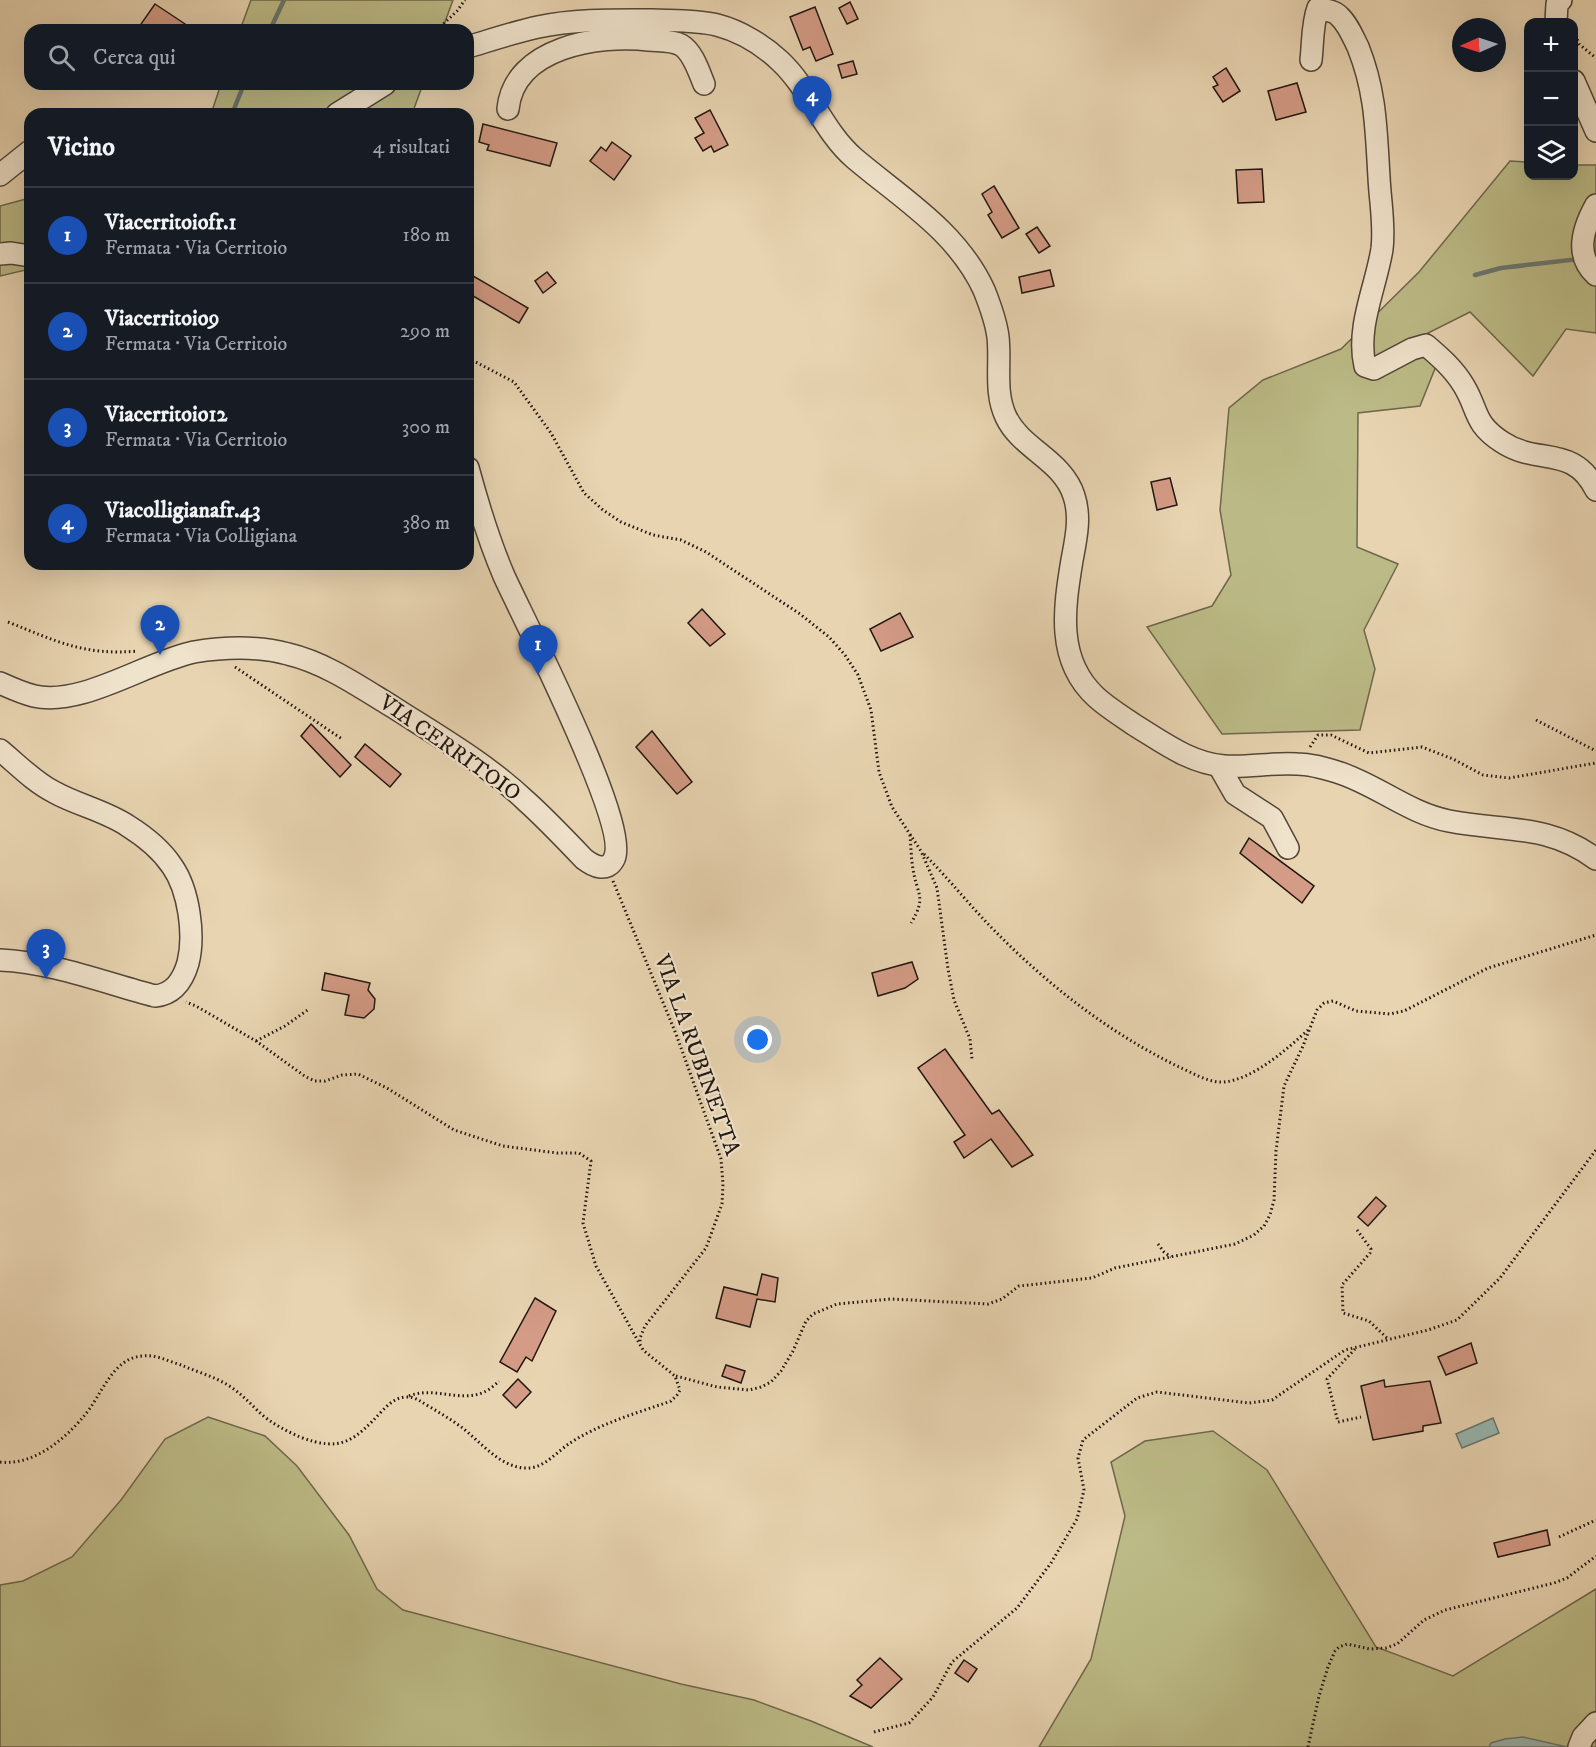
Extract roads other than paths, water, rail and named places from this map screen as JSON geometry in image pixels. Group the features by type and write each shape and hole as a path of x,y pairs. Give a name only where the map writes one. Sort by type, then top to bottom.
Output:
{"street":[{"path":"1557,18 1557,4 1561,0"},
{"path":"1311,60 1314,19 1318,8 1338,14 1353,35 1367,70 1372,91 1378,133 1378,177 1383,215 1382,249 1363,334 1362,353 1365,366 1374,369 1412,349 1426,345 1449,365 1464,386 1482,426 1503,443 1524,453 1556,457 1571,462 1590,477 1596,490"},
{"path":"474,45 538,27 600,20 681,45 691,56 704,84"},
{"path":"508,109 509,96 517,79 532,64 572,44 629,29 695,21 737,32 758,44 790,70 831,133 849,154 943,230 982,285 992,309 998,337 999,401 1006,419 1016,434 1059,471 1072,490 1077,513 1077,534 1064,618 1071,660 1082,681 1095,696 1186,756 1219,766 1296,764 1313,766 1343,774 1437,818 1540,832 1576,846 1596,859"},
{"path":"347,108 375,90"},
{"path":"1578,90 1596,131"},
{"path":"0,175 24,156"},
{"path":"1596,205 1586,223 1581,253 1589,268 1596,275"},
{"path":"0,254 24,255"},
{"name":"VIA CERRITOIO","path":"0,683 35,696 55,698 85,691 178,657 208,650 252,648 289,654 352,681 474,760 525,800 584,859 600,868 607,866 614,861 617,850 604,797 559,690 504,576 481,517 474,491"},
{"path":"0,750 52,792 128,825 154,847 173,866 186,898 191,939 189,960 184,976 175,987 162,995 155,996 38,964 0,960"},
{"path":"1219,766 1235,794 1272,818 1288,848"}],"water":[{"path":"1493,1418 1499,1433 1462,1448 1456,1434"},
{"path":"1523,1737 1567,1747 1489,1747 1491,1743"}],"waterway":[{"path":"273,24 284,0"},
{"path":"234,108 242,90"},
{"path":"1475,275 1501,268 1579,259"}],"place":[{"name":"Viacolligianafr.43","path":"812,126"},
{"name":"Viacerritoio9","path":"160,655"},
{"name":"Viacerritoiofr.1","path":"538,675"},
{"name":"Viacerritoio12","path":"46,979"}]}
